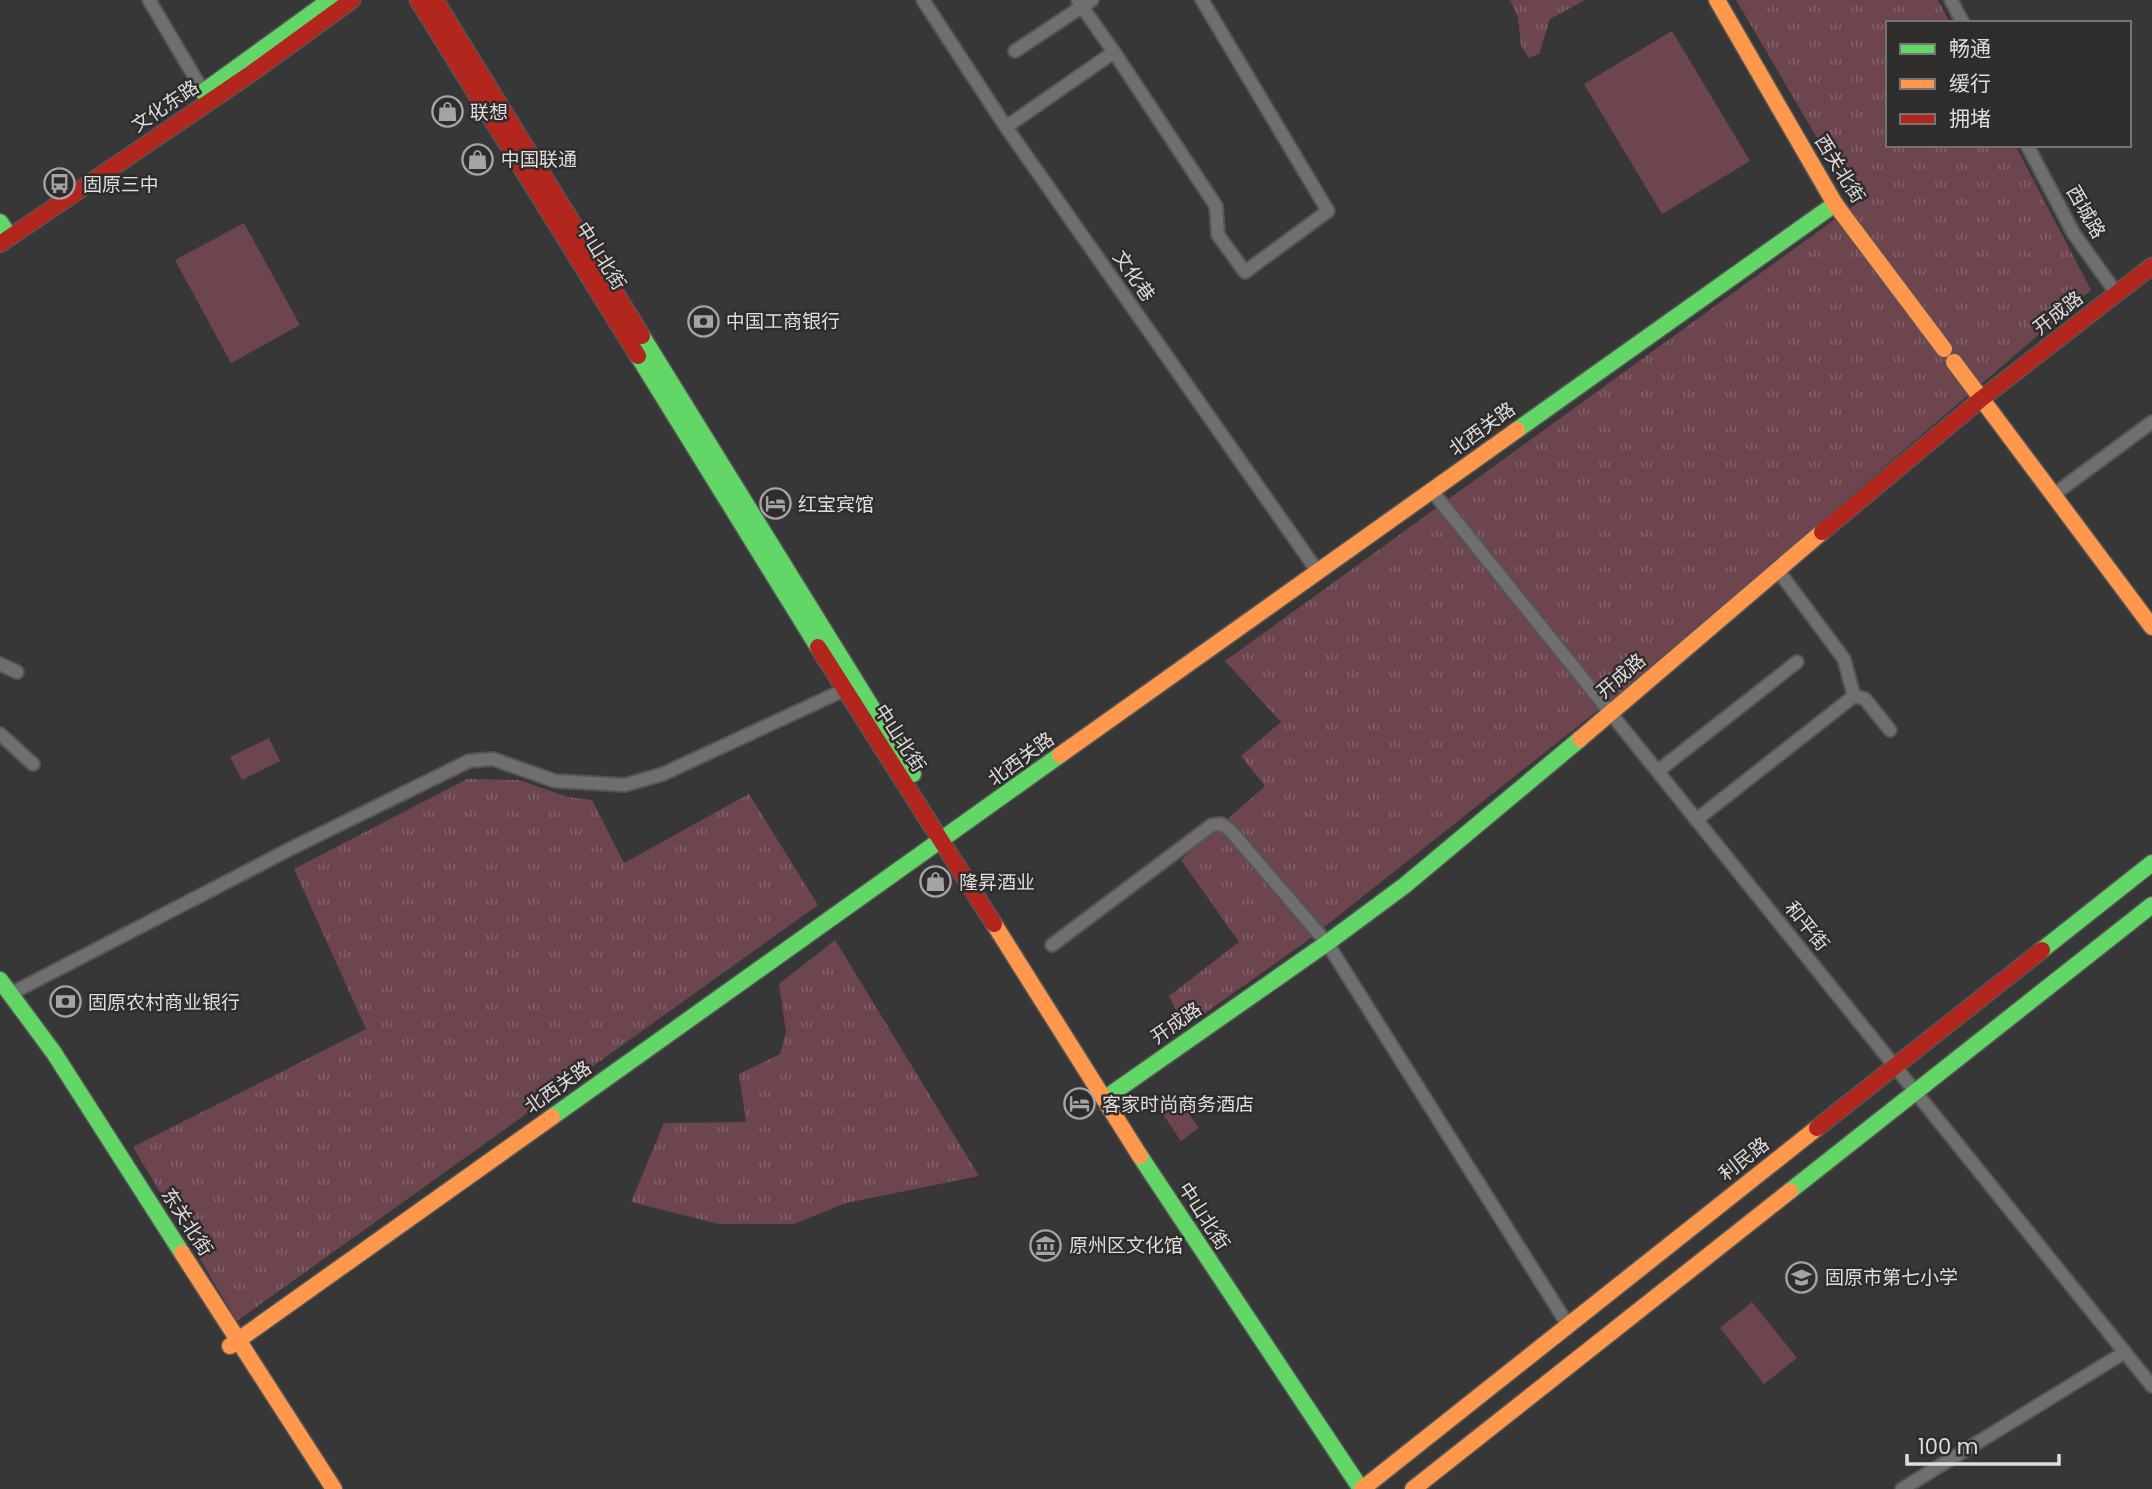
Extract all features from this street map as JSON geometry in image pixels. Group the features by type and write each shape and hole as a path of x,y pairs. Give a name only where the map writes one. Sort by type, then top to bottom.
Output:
{"street":[{"path":"149,0 203,92"},
{"name":"文化东路","path":"3,233 330,0"},
{"name":"文化东路","path":"3,233 253,72 352,0"},
{"name":"中山北街","path":"418,0 844,690 946,837"},
{"name":"中山北街","path":"435,0 946,837 1108,1096 1265,1328 1367,1487"},
{"name":"文化巷","path":"923,0 1006,127 1318,572"},
{"path":"1016,51 1084,2 1216,206 1218,235 1245,272 1328,211 1202,0"},
{"name":"西关北街","path":"1717,0 1835,204 2152,627"},
{"path":"1951,0 1962,21"},
{"path":"1006,127 1114,52"},
{"name":"西城路","path":"2028,147 2074,234 2117,294"},
{"name":"北西关路","path":"234,1343 1835,204"},
{"name":"开成路","path":"1108,1096 1404,886 1981,399 2152,267"},
{"path":"2053,495 2152,422"},
{"name":"和平街","path":"1432,491 2152,1387"},
{"path":"1777,569 1844,659 1854,696"},
{"path":"1658,771 1797,662"},
{"path":"0,664 17,672"},
{"path":"5,996 292,848 469,761 492,759 516,765 555,781 625,785 663,774 844,690"},
{"path":"1854,696 1865,699 1891,730"},
{"path":"1696,820 1854,696"},
{"path":"0,734 33,764"},
{"path":"1052,945 1212,825 1221,824 1230,830 1327,943 1568,1325"},
{"name":"利民路","path":"1367,1487 1568,1325 1915,1092 2038,974 2123,906 2152,863"},
{"name":"利民路","path":"1413,1489 1753,1200 1895,1066 2038,974 2123,906 2152,905"},
{"name":"东关北街","path":"0,980 5,996 54,1053 321,1489"},
{"name":"东关北街","path":"234,1343 334,1489"},
{"path":"1902,1489 2125,1352"}],"green space":[{"path":"1510,0 1585,0 1550,19 1539,54 1529,58 1521,46 1518,17"},
{"path":"1736,0 1938,0 1949,21 1886,21 1886,147 2016,147 2091,290 1616,696 1304,943 1184,1028 1169,996 1239,942 1181,860 1265,786 1241,756 1281,722 1225,661 1856,204"},
{"path":"1672,31 1750,161 1662,214 1584,84"},
{"path":"244,223 300,325 231,363 175,260"},
{"path":"269,738 280,761 242,780 230,757"},
{"path":"467,779 519,780 568,797 592,800 624,863 749,794 818,905 237,1321 133,1147 366,1029 294,869"},
{"path":"835,940 979,1176 846,1203 794,1224 719,1224 631,1202 664,1123 746,1122 739,1074 780,1054 786,1032 779,984"},
{"path":"1177,1097 1199,1128 1181,1141 1159,1109"},
{"path":"1752,1302 1797,1358 1764,1384 1720,1328"}],"traffic: fast":[{"path":"203,92 330,0"},
{"path":"1517,430 1835,204"},
{"path":"0,222 10,237"},
{"path":"642,336 913,774"},
{"path":"638,356 818,647"},
{"path":"1104,1099 1404,886 1580,739"},
{"path":"552,1117 1060,755"},
{"path":"2042,950 2152,863"},
{"path":"1790,1191 2152,905"},
{"path":"0,980 54,1053 182,1253"},
{"path":"1140,1156 1361,1489"}],"traffic: slow":[{"path":"1717,0 1835,204 1944,349"},
{"path":"1954,362 2152,627"},
{"path":"1060,755 1517,430"},
{"path":"1580,739 1822,532"},
{"path":"994,924 1140,1156"},
{"path":"230,1346 552,1117"},
{"path":"1362,1489 1817,1128"},
{"path":"1413,1489 1790,1191"},
{"path":"182,1253 334,1489"}],"traffic: jam":[{"path":"0,244 253,72 352,0"},
{"path":"418,0 638,356"},
{"path":"435,0 642,336"},
{"path":"1822,532 1981,399 2152,266"},
{"path":"818,647 994,924"},
{"path":"1817,1128 2042,950"}],"place":[{"name":"联想","path":"447,112"},
{"name":"中国联通","path":"478,159"},
{"name":"固原三中","path":"60,184"},
{"name":"中国工商银行","path":"703,321"},
{"name":"红宝宾馆","path":"775,504"},
{"name":"隆昇酒业","path":"936,882"},
{"name":"固原农村商业银行","path":"65,1002"},
{"name":"客家时尚商务酒店","path":"1079,1104"},
{"name":"原州区文化馆","path":"1046,1245"},
{"name":"固原市第七小学","path":"1802,1277"}]}
